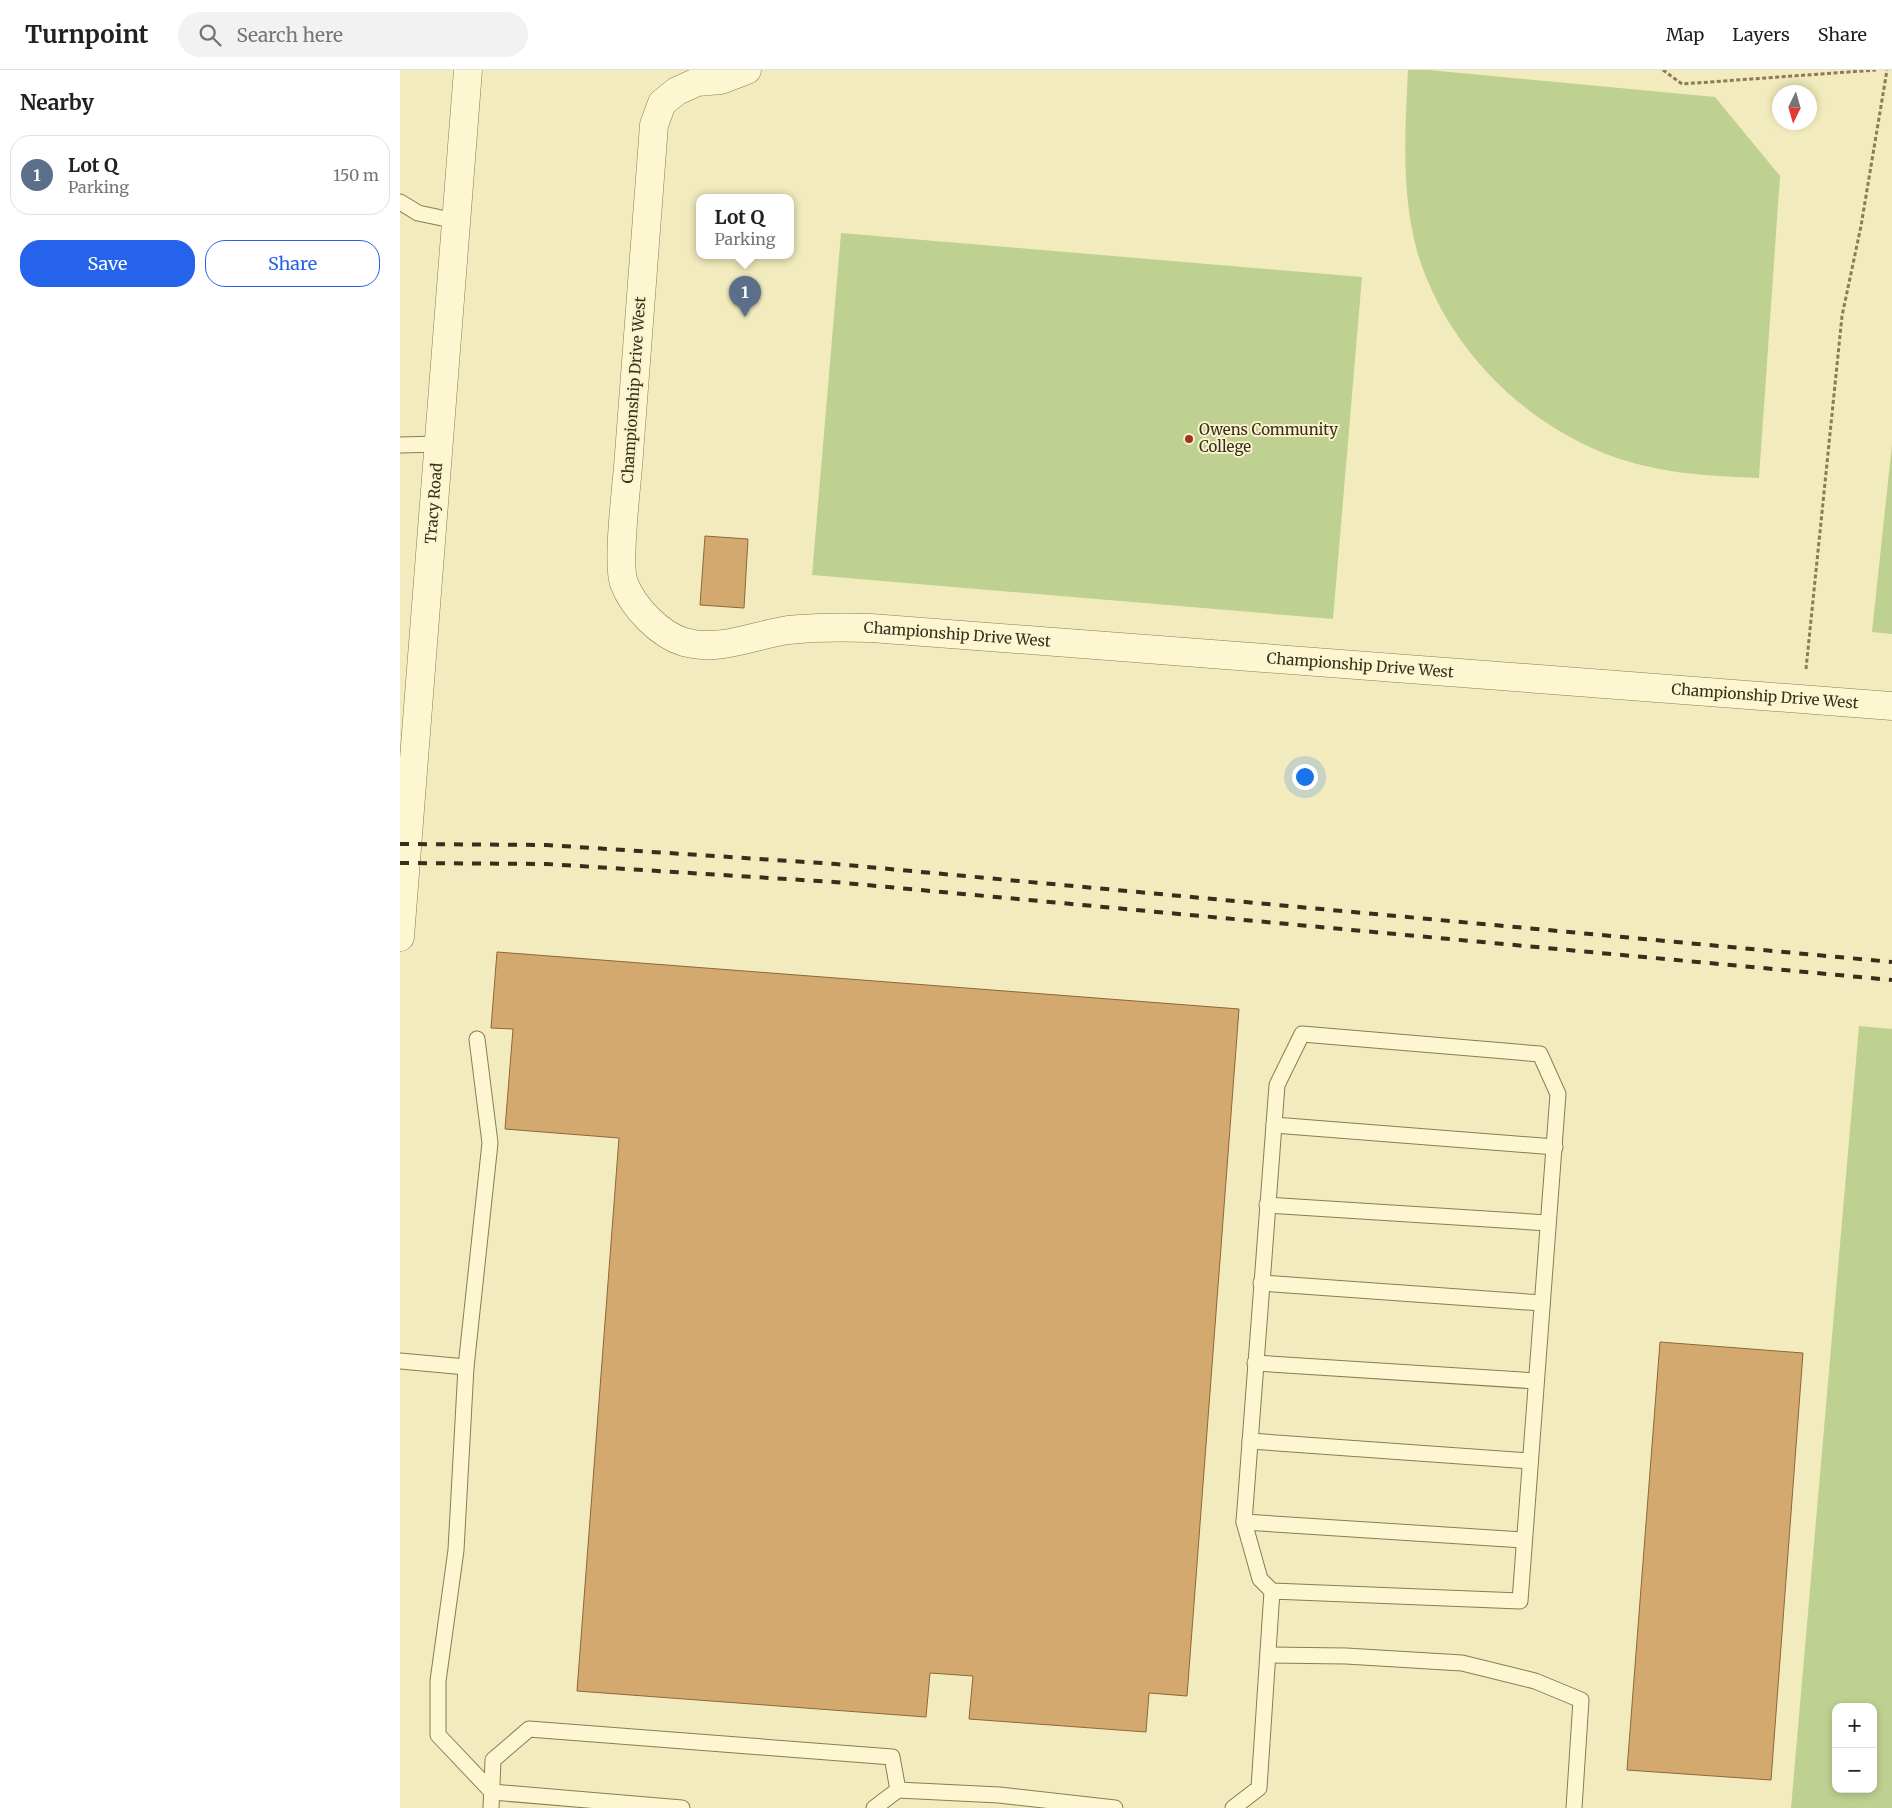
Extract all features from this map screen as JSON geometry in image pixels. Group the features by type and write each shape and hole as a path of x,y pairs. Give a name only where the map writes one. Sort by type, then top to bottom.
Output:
{"street":[{"name":"Tracy Road","path":"400,937 468,70"},
{"name":"Championship Drive West","path":"747,70 721,80 697,82 677,91 662,103 654,124 622,558 623,582 635,604 653,624 684,642 717,645 752,640 786,631 826,627 871,628 1892,706"}],"lane":[{"path":"400,202 418,213 456,221"},
{"path":"400,444 439,444"},
{"path":"1302,1034 1540,1054 1558,1094 1555,1147 1523,1540 1520,1601 1272,1592 1260,1579 1244,1522 1277,1085 1302,1034"},
{"path":"477,1039 490,1143 466,1367 456,1550 438,1681 438,1735 492,1792 682,1808"},
{"path":"1274,1125 1555,1147"},
{"path":"1267,1205 1548,1223"},
{"path":"1261,1283 1542,1303"},
{"path":"400,1361 466,1367"},
{"path":"1255,1363 1536,1381"},
{"path":"1250,1440 1530,1461"},
{"path":"1244,1522 1523,1540"},
{"path":"1234,1808 1259,1788 1272,1592"},
{"path":"1268,1655 1346,1656 1462,1663 1535,1681 1581,1700 1574,1808"},
{"path":"491,1808 494,1760 529,1729 892,1757 898,1790"},
{"path":"874,1808 898,1790 999,1795 1115,1808"}],"path":[{"path":"1663,70 1682,84 1876,70"},
{"path":"1803,699 1842,316 1861,226 1887,70"}],"green space":[{"path":"1408,70 1429,70 1715,97 1780,176 1759,478 1706,475 1652,468 1617,458 1583,444 1550,426 1520,403 1493,378 1468,350 1447,319 1430,286 1417,251 1412,229 1408,206 1405,161"},
{"path":"841,233 1362,277 1333,619 812,575"},
{"path":"1892,444 1892,634 1872,632"},
{"path":"1859,1026 1892,1029 1892,1808 1791,1808"}],"building":[{"path":"705,536 748,539 744,608 700,605"},
{"path":"497,952 1239,1009 1187,1696 1149,1693 1146,1732 969,1719 973,1676 930,1673 926,1717 577,1691 619,1138 505,1129 513,1029 491,1028"},
{"path":"1660,1342 1803,1353 1771,1780 1627,1770"}],"railway":[{"path":"400,844 547,845 836,864 1892,962"},
{"path":"400,863 547,864 834,882 1892,980"}],"place":[{"name":"Lot Q","path":"745,317"},
{"name":"Owens Community College","path":"1189,439"}]}
